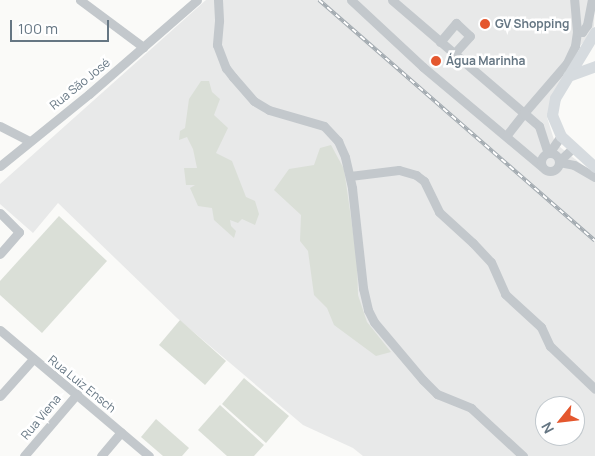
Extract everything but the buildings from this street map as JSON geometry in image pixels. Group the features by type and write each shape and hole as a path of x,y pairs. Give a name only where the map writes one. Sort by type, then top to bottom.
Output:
{"main road":[{"path":"595,32 568,76 552,107 553,121 561,136 595,167"},
{"path":"568,76 595,66"}],"street":[{"path":"82,0 143,47"},
{"name":"Rua São José","path":"0,166 143,47 196,0"},
{"path":"218,0 217,45 226,68 233,77 254,100 269,110 324,126 338,141 346,157 350,176 363,288 368,310 374,322 437,394 471,408 524,456"},
{"path":"351,0 423,67 547,171 553,170 573,148"},
{"path":"392,0 539,126 549,153 556,156 559,162"},
{"path":"506,136 567,63 575,46 577,32 574,0"},
{"path":"577,32 582,32 587,25 592,0"},
{"path":"440,42 456,24 470,36 454,54"},
{"path":"0,126 29,142"},
{"path":"542,167 541,158 549,153 561,136"},
{"path":"559,162 574,165 595,177"},
{"path":"350,176 399,170 416,175 424,181 439,212 491,262 505,294 541,327 550,346 595,389"},
{"path":"0,213 20,232 0,254"},
{"name":"Rua Luiz Ensch","path":"0,330 149,456"},
{"path":"0,396 33,359"},
{"name":"Rua Viena","path":"24,456 77,394"},
{"path":"101,456 121,432"}],"shaded area":[{"path":"206,0 595,0 594,26 591,34 579,47 547,117 555,143 595,175 595,456 363,456 353,448 303,425 177,318 58,203 33,233 0,204 0,184","holes":["435,103 464,125 529,185"]},
{"path":"201,81 209,81 212,92 220,99 214,115 228,128 216,153 232,161 246,197 255,201 259,214 255,225 242,219 238,223 230,220 231,226 236,231 234,238 214,220 212,208 198,206 190,188 195,185 186,185 184,168 197,168 193,149 187,137 179,140 180,131 185,128 189,99"},
{"path":"331,145 344,169 357,260 358,295 367,322 391,352 376,356 334,325 327,308 314,295 308,251 300,241 301,215 274,190 289,169 314,165 320,148"},
{"path":"59,216 107,261 42,333 0,295 0,281"},
{"path":"180,320 226,361 205,385 159,345"},
{"path":"244,378 289,416 266,443 222,404"},
{"path":"220,405 264,445 254,456 227,456 198,430"},
{"path":"156,419 189,448 182,456 163,456 141,437"}],"railway":[{"path":"319,0 595,241"}],"place":[{"name":"GV Shopping","path":"485,24"},
{"name":"Água Marinha","path":"436,61"}]}
